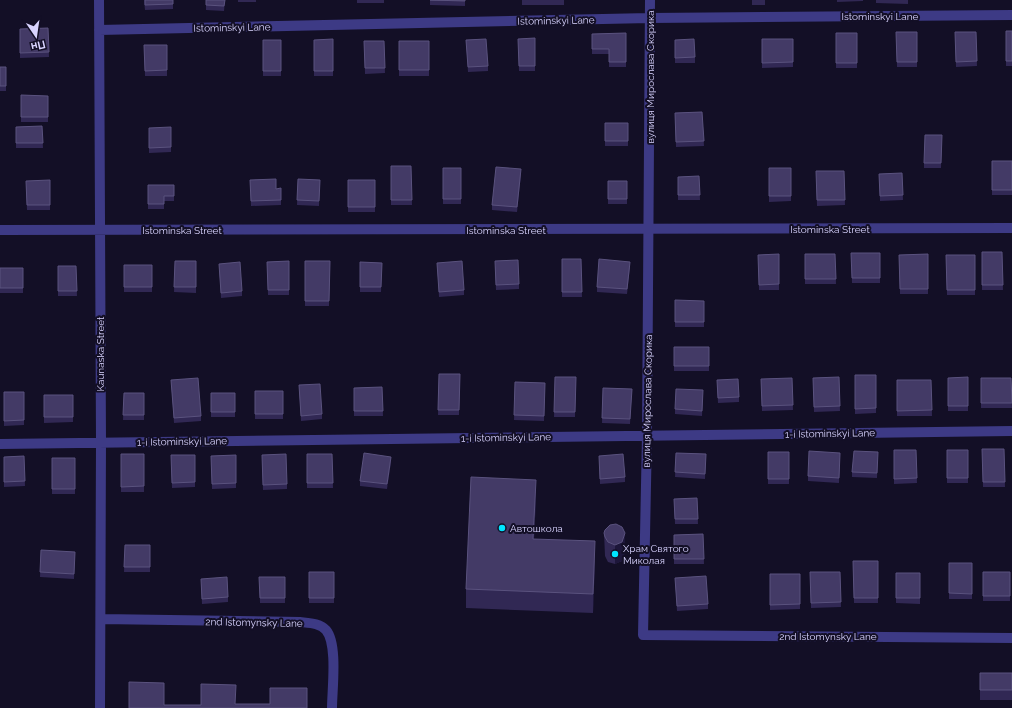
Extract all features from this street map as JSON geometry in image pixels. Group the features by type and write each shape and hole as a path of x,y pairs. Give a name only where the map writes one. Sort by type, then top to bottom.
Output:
{"street":[{"name":"Kaunaska Street","path":"99,0 101,442 100,708"},
{"name":"вулиця Мирослава Скорика","path":"643,635 647,435 650,0"},
{"name":"Istominskyi Lane","path":"99,30 650,18 1012,15"},
{"name":"Istominska Street","path":"0,230 1012,228"},
{"name":"1-i Istominskyi Lane","path":"0,444 1012,431"},
{"name":"2nd Istomynsky Lane","path":"101,619 300,622 320,626 329,634 333,645 332,708"},
{"name":"2nd Istomynsky Lane","path":"643,635 1012,638"}],"building":[{"path":"145,0 173,0 173,4 145,5"},
{"path":"206,0 225,0 224,6 206,5"},
{"path":"430,0 465,0 465,1"},
{"path":"48,28 49,52 20,53 20,29"},
{"path":"1006,31 1012,31 1012,61 1006,61"},
{"path":"896,32 917,32 917,62 897,62"},
{"path":"955,32 976,32 977,61 956,62"},
{"path":"626,33 626,62 609,62 609,49 592,49 592,34"},
{"path":"836,33 857,33 857,63 836,63"},
{"path":"535,38 535,66 519,66 518,39"},
{"path":"333,39 333,71 314,71 314,40"},
{"path":"486,39 488,66 468,67 466,40"},
{"path":"694,39 695,57 675,58 675,40"},
{"path":"762,39 793,39 793,62 762,63"},
{"path":"263,40 281,40 281,71 263,71"},
{"path":"364,41 384,41 385,68 365,68"},
{"path":"399,41 429,41 429,70 399,70"},
{"path":"144,45 167,45 167,70 145,71"},
{"path":"0,67 6,67 6,86 0,86"},
{"path":"21,95 48,96 48,117 21,117"},
{"path":"702,112 704,141 676,142 675,113"},
{"path":"605,123 628,123 628,141 605,141"},
{"path":"42,126 43,143 16,143 16,127"},
{"path":"171,127 171,147 149,148 149,128"},
{"path":"925,135 942,135 941,163 924,163"},
{"path":"992,161 1012,161 1012,190 992,190"},
{"path":"391,166 411,166 412,200 391,200"},
{"path":"496,167 521,169 517,207 492,205"},
{"path":"443,168 461,168 461,199 443,199"},
{"path":"769,168 791,168 791,196 769,196"},
{"path":"816,171 844,171 845,200 817,200"},
{"path":"902,173 903,195 880,196 879,174"},
{"path":"699,176 700,195 678,195 678,177"},
{"path":"276,179 276,189 281,188 281,200 251,201 250,180"},
{"path":"298,179 320,180 319,201 297,200"},
{"path":"50,180 50,205 27,205 26,181"},
{"path":"348,180 375,180 375,207 348,207"},
{"path":"608,181 627,181 627,199 608,199"},
{"path":"148,185 174,185 174,196 164,196 164,204 148,204"},
{"path":"982,252 1002,252 1003,285 982,285"},
{"path":"851,253 880,253 880,278 852,278"},
{"path":"779,254 779,284 759,285 758,255"},
{"path":"805,254 835,254 836,279 805,279"},
{"path":"928,254 928,289 900,289 899,255"},
{"path":"946,255 975,255 975,290 947,290"},
{"path":"562,259 581,259 582,292 562,292"},
{"path":"599,259 630,262 627,289 597,287"},
{"path":"518,260 519,284 496,285 495,261"},
{"path":"175,261 196,261 196,287 174,287"},
{"path":"289,261 289,290 268,290 267,262"},
{"path":"305,261 330,261 329,301 305,301"},
{"path":"462,261 464,290 439,292 437,263"},
{"path":"240,262 242,291 221,293 219,264"},
{"path":"360,262 382,263 381,287 360,287"},
{"path":"124,265 152,265 152,287 124,287"},
{"path":"58,266 76,266 77,291 58,291"},
{"path":"0,268 23,268 23,288 0,288"},
{"path":"675,300 704,301 704,322 675,322"},
{"path":"674,347 709,347 709,366 674,366"},
{"path":"439,374 460,374 459,410 438,410"},
{"path":"855,375 876,375 876,408 855,409"},
{"path":"555,377 576,377 575,412 554,412"},
{"path":"839,377 840,406 814,407 813,378"},
{"path":"968,377 968,406 948,406 948,378"},
{"path":"198,378 201,416 174,418 171,380"},
{"path":"792,378 793,405 762,406 761,379"},
{"path":"981,378 1011,378 1012,403 981,403"},
{"path":"738,379 739,397 718,398 717,380"},
{"path":"897,380 931,380 932,410 897,411"},
{"path":"515,382 545,383 544,416 514,415"},
{"path":"320,384 322,414 301,416 299,385"},
{"path":"382,387 383,411 354,411 354,388"},
{"path":"603,388 632,389 630,419 602,418"},
{"path":"676,389 703,390 702,411 675,409"},
{"path":"255,391 283,391 283,414 255,414"},
{"path":"4,392 24,392 24,420 4,421"},
{"path":"124,393 144,393 144,415 123,415"},
{"path":"211,393 235,393 235,412 211,412"},
{"path":"44,395 73,395 73,417 44,417"},
{"path":"982,449 1004,449 1005,482 983,482"},
{"path":"894,450 916,450 917,478 894,479"},
{"path":"947,450 968,450 968,478 947,478"},
{"path":"809,451 840,453 839,478 808,476"},
{"path":"854,451 878,452 877,473 852,472"},
{"path":"768,452 789,452 789,479 768,479"},
{"path":"364,453 391,457 387,484 360,481"},
{"path":"676,453 706,454 705,474 675,472"},
{"path":"121,454 144,454 144,486 121,487"},
{"path":"286,454 287,484 263,485 262,455"},
{"path":"307,454 332,454 333,483 307,483"},
{"path":"623,454 625,477 600,479 599,456"},
{"path":"171,455 195,455 195,482 172,483"},
{"path":"236,455 236,483 212,484 211,456"},
{"path":"24,456 25,481 4,482 4,457"},
{"path":"52,458 75,458 75,489 52,489"},
{"name":"Автошкола","path":"471,477 536,480 533,539 595,541 593,594 466,589"},
{"path":"697,498 698,519 675,519 674,499"},
{"path":"616,524 622,527 625,533 622,542 615,545 608,542 604,533 610,525"},
{"path":"703,534 704,559 674,559 674,535"},
{"path":"125,545 150,545 150,567 124,567"},
{"path":"41,550 75,552 74,574 40,572"},
{"path":"853,561 878,561 878,598 854,598"},
{"path":"949,563 972,563 972,594 949,593"},
{"path":"309,572 334,572 334,598 309,598"},
{"path":"810,572 840,572 841,602 811,603"},
{"path":"983,572 1010,572 1010,596 983,596"},
{"path":"896,573 920,573 920,598 896,598"},
{"path":"770,574 800,574 800,604 770,605"},
{"path":"706,576 708,604 677,606 675,578"},
{"path":"227,577 228,597 202,599 201,579"},
{"path":"259,577 285,577 285,598 260,598"},
{"path":"980,673 1012,673 1012,690 980,690"},
{"path":"129,682 164,683 164,705 201,705 201,684 236,685 235,704 270,704 270,688 307,688 307,708 129,708"}],"place":[{"name":"Автошкола","path":"502,528"},
{"name":"Храм Святого Миколая","path":"615,554"}]}
